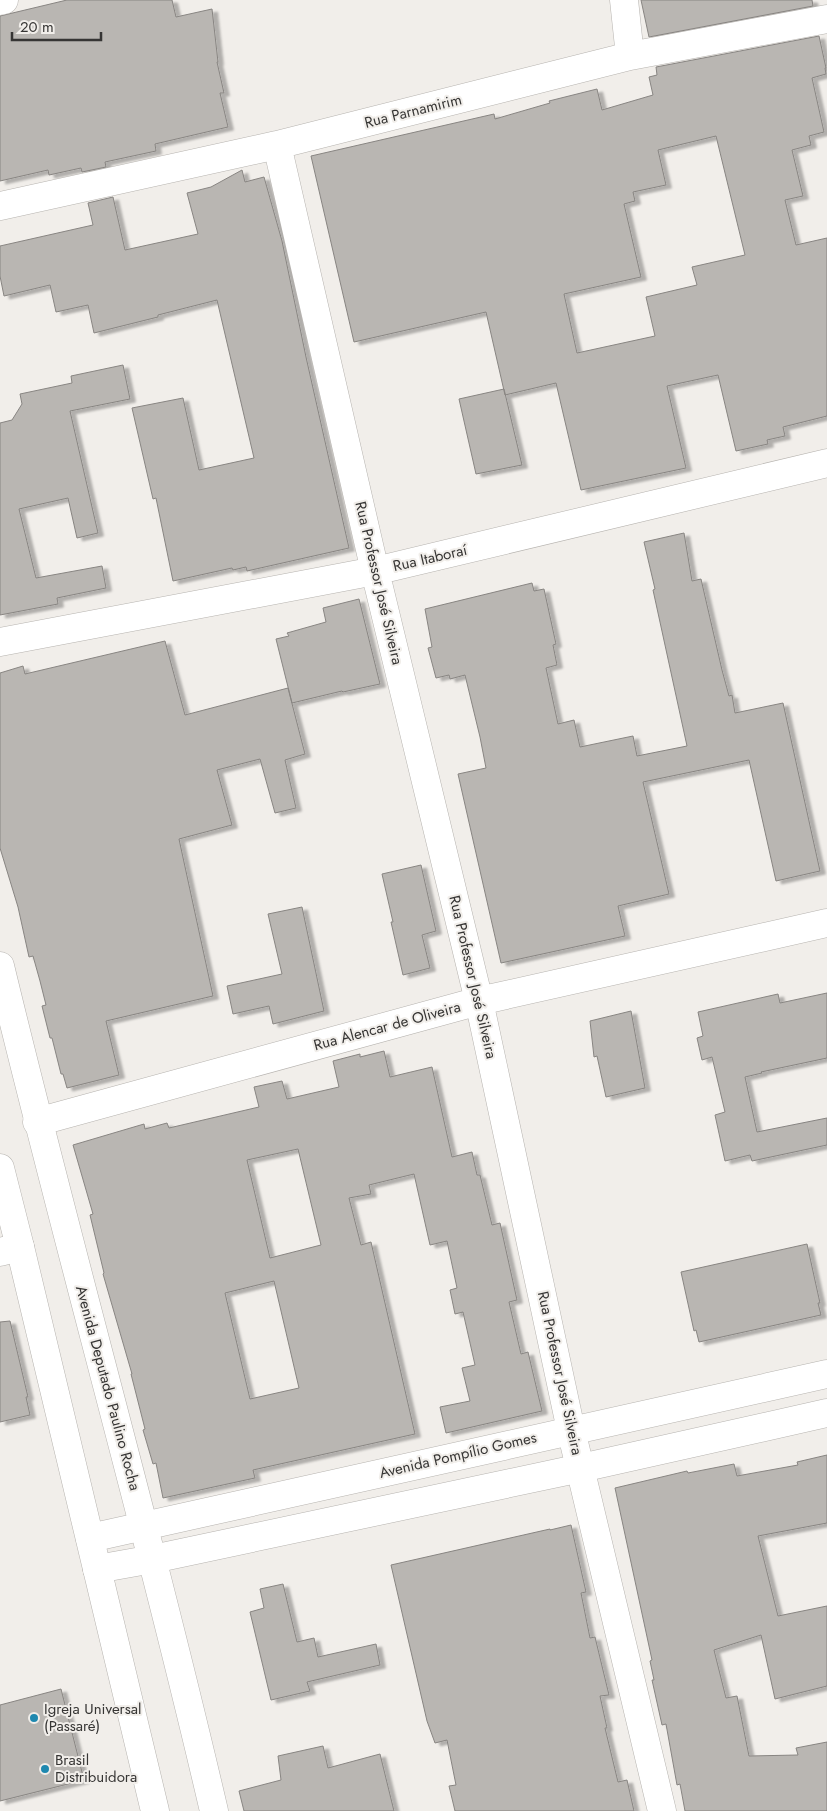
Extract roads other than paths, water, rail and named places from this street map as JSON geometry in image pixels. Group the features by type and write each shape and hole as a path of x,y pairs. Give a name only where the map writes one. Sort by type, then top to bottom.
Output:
{"street":[{"path":"0,1 4,0"},
{"path":"624,0 630,56"},
{"name":"Rua Parnamirim","path":"0,206 277,145 630,56 827,18"},
{"name":"Rua Professor José Silveira","path":"277,145 375,571 480,1001 571,1430 662,1811"},
{"name":"Rua Itaboraí","path":"0,642 375,571 827,463"},
{"name":"Rua Alencar de Oliveira","path":"38,1122 480,1001 827,923"},
{"name":"Avenida Deputado Paulino Rocha","path":"0,966 38,1122 153,1559 214,1811"},
{"path":"0,1168 10,1250 90,1538 155,1811"},
{"name":"Avenida Pompílio Gomes","path":"90,1538 827,1374"},
{"path":"97,1569 153,1559 580,1468 827,1413"}],"place":[{"name":"Igreja Universal (Passaré)","path":"34,1718"},
{"name":"Brasil Distribuidora","path":"45,1769"}]}
